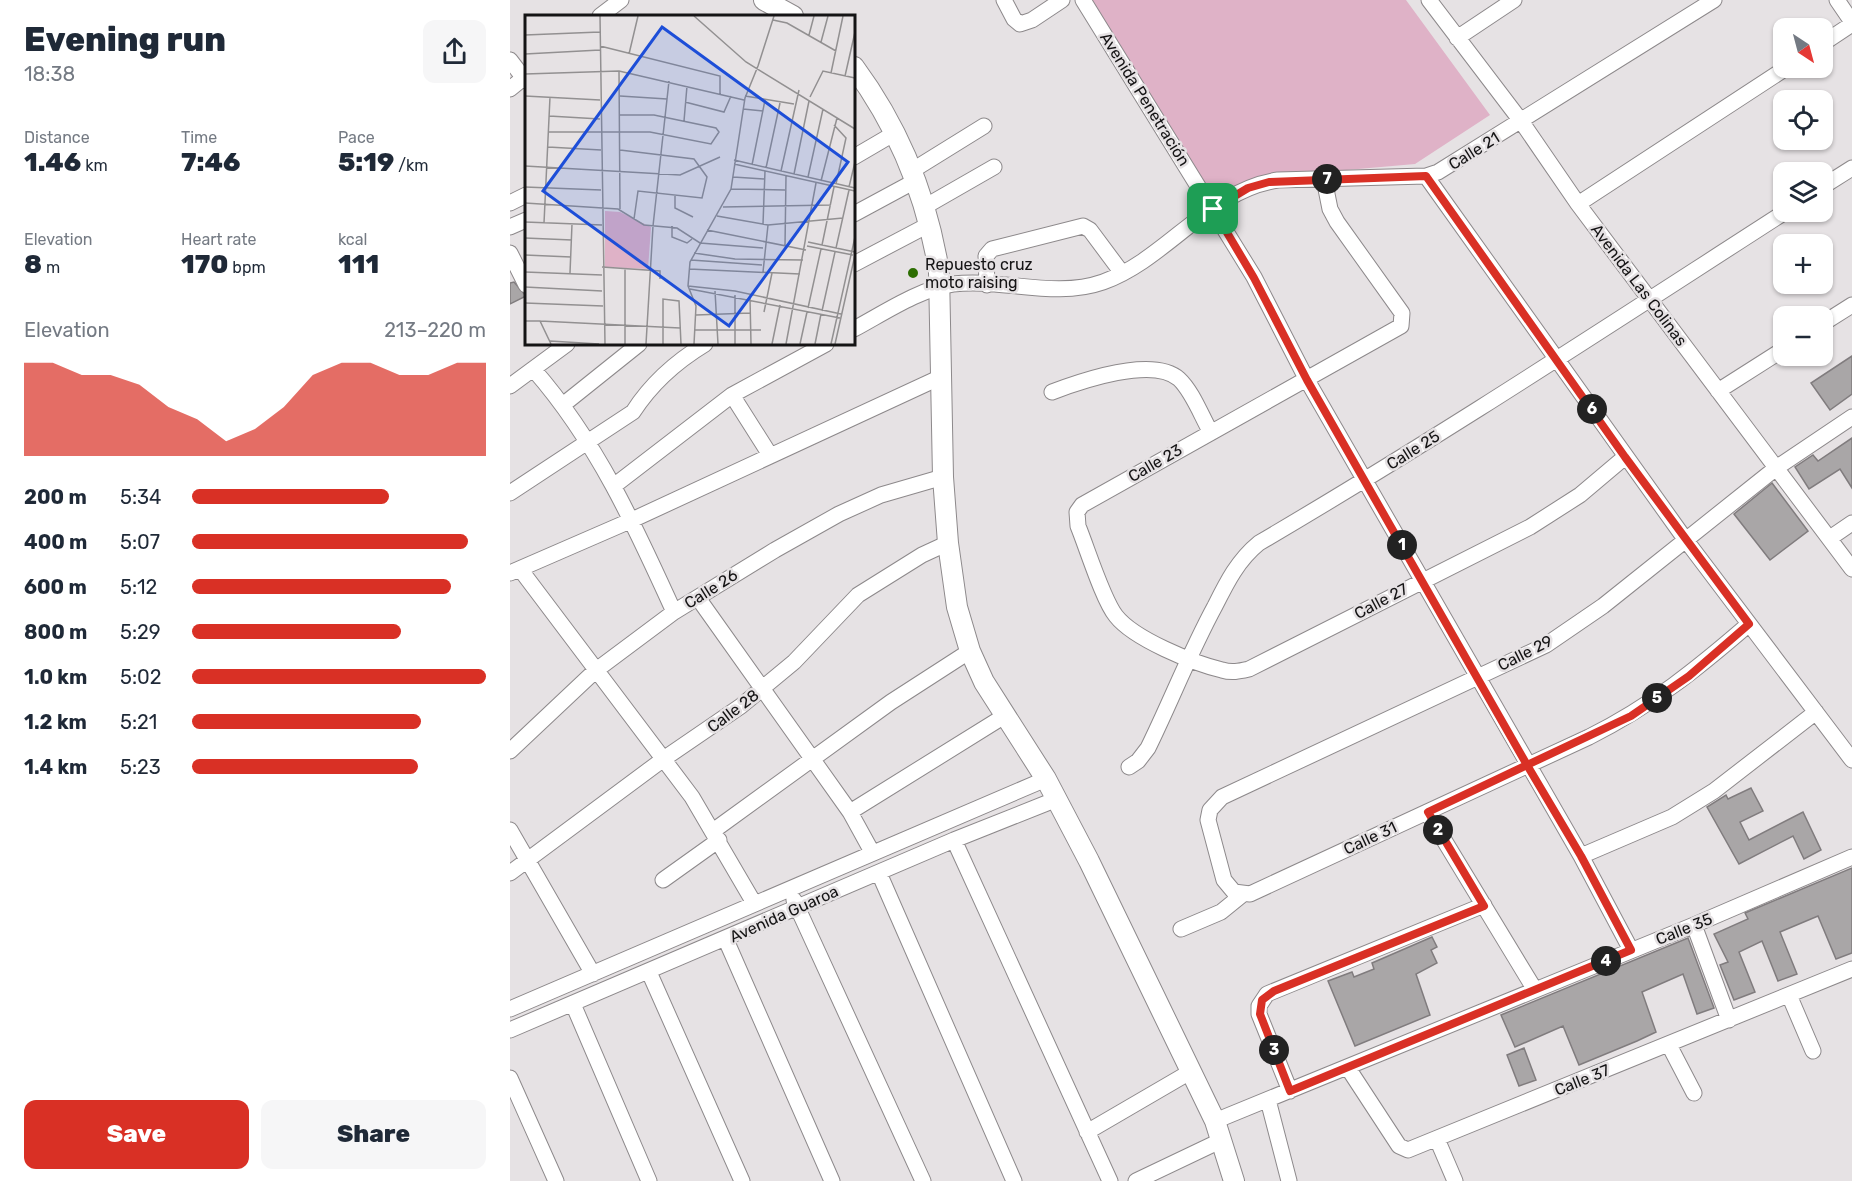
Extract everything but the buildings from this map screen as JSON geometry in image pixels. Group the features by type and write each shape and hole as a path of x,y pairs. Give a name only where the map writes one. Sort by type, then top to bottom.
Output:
{"main road":[{"path":"764,0 791,15"},
{"path":"855,69 895,133 915,175 928,215 940,287 943,477 948,543 957,607 970,651 984,682 1046,779 1114,912 1215,1121 1234,1181"}],"street":[{"path":"1004,0 1014,20 1020,24 1032,20 1062,0"},
{"name":"Avenida Penetración","path":"1083,0 1254,278 1307,380 1581,856 1631,950"},
{"name":"Avenida Las Colinas","path":"1429,0 1521,121 1578,204 1852,569"},
{"path":"1457,38 1514,0"},
{"name":"Calle 21","path":"940,287 952,284 1044,288 1099,283 1122,273 1213,209 1258,184 1278,180 1426,176 1443,170 1714,0"},
{"path":"1833,36 1852,23 1837,0"},
{"path":"510,60 525,77"},
{"path":"1578,204 1773,76"},
{"path":"510,89 525,79"},
{"path":"855,213 915,175 984,126"},
{"path":"855,156 895,133"},
{"path":"855,263 928,215 994,167"},
{"path":"1833,181 1852,168"},
{"path":"1426,176 1625,457 1852,760"},
{"name":"Calle 23","path":"1188,657 1136,632 1116,616 1076,519 1077,512 1083,505 1210,431 1395,331 1403,320 1402,313 1333,214 1324,179"},
{"path":"510,203 525,196"},
{"path":"510,227 525,220"},
{"name":"Calle 25","path":"1129,768 1148,748 1188,657 1245,554 1259,543 1365,481 1773,220"},
{"path":"987,285 986,256 993,249 1083,226 1090,230 1122,273"},
{"path":"510,253 525,283"},
{"path":"855,329 940,287"},
{"path":"1833,317 1852,305"},
{"path":"510,386 566,345"},
{"path":"564,404 638,345"},
{"path":"510,493 633,412 663,376 704,345"},
{"path":"615,485 732,395 824,345"},
{"path":"1718,391 1773,356"},
{"path":"534,370 564,404 615,485 674,612"},
{"path":"1052,392 1125,372 1148,370 1168,373 1183,384 1210,431"},
{"path":"754,903 716,835 664,758 515,571 632,520 943,376"},
{"path":"732,395 770,455"},
{"name":"Calle 29","path":"1238,893 1224,880 1210,835 1208,820 1216,803 1546,645 1576,625 1776,468 1852,417"},
{"name":"Calle 27","path":"1188,657 1223,671 1237,672 1249,669 1530,527 1580,495 1625,457"},
{"name":"Calle 26","path":"510,751 595,671 674,612 775,550 853,507 901,488 943,477"},
{"path":"1830,538 1852,523"},
{"name":"Calle 28","path":"510,873 664,758 714,726 762,689 801,654 858,595 922,555 948,543"},
{"path":"698,598 850,812 872,852"},
{"name":"Calle 31","path":"1181,929 1221,912 1238,893 1250,894 1631,716 1689,676 1749,624"},
{"path":"663,880 812,758 970,651"},
{"path":"1581,856 1672,817 1714,791 1816,712"},
{"path":"850,812 1006,715"},
{"name":"Avenida Guaroa","path":"510,1009 1046,779"},
{"name":"Avenida Guaroa","path":"510,1030 726,940 954,840 1057,799"},
{"path":"1428,812 1535,990"},
{"path":"510,830 593,974"},
{"path":"954,840 1110,1181"},
{"name":"Calle 35","path":"1215,1121 1694,925 1852,857"},
{"path":"879,873 1014,1181"},
{"path":"789,889 923,1181"},
{"path":"1290,1091 1260,1014 1259,1006 1267,994 1484,906"},
{"path":"1694,925 1729,1020"},
{"path":"726,940 832,1181"},
{"name":"Calle 37","path":"1348,1068 1399,1146 1408,1150 1852,969"},
{"path":"649,972 742,1181"},
{"path":"1790,995 1813,1051"},
{"path":"573,1004 649,1181"},
{"path":"1669,1045 1694,1093"},
{"path":"1087,1132 1190,1072"},
{"path":"510,1078 556,1181"},
{"path":"1268,1100 1288,1181"},
{"path":"1437,1139 1455,1181"},
{"path":"1136,1181 1222,1140"}],"shaded area":[{"path":"1090,0 1406,0 1490,115 1415,164 1256,178 1215,201"}],"place":[{"name":"Repuesto cruz moto raising","path":"913,273"}],"route":[{"path":"1213,209 1248,188 1278,180 1426,176 1625,457 1749,624 1689,676 1631,716 1527,765 1581,856 1631,950 1290,1091 1260,1014 1259,1006 1262,1000 1274,991 1484,906 1428,812 1527,765 1307,380 1254,278 1213,209"}]}
